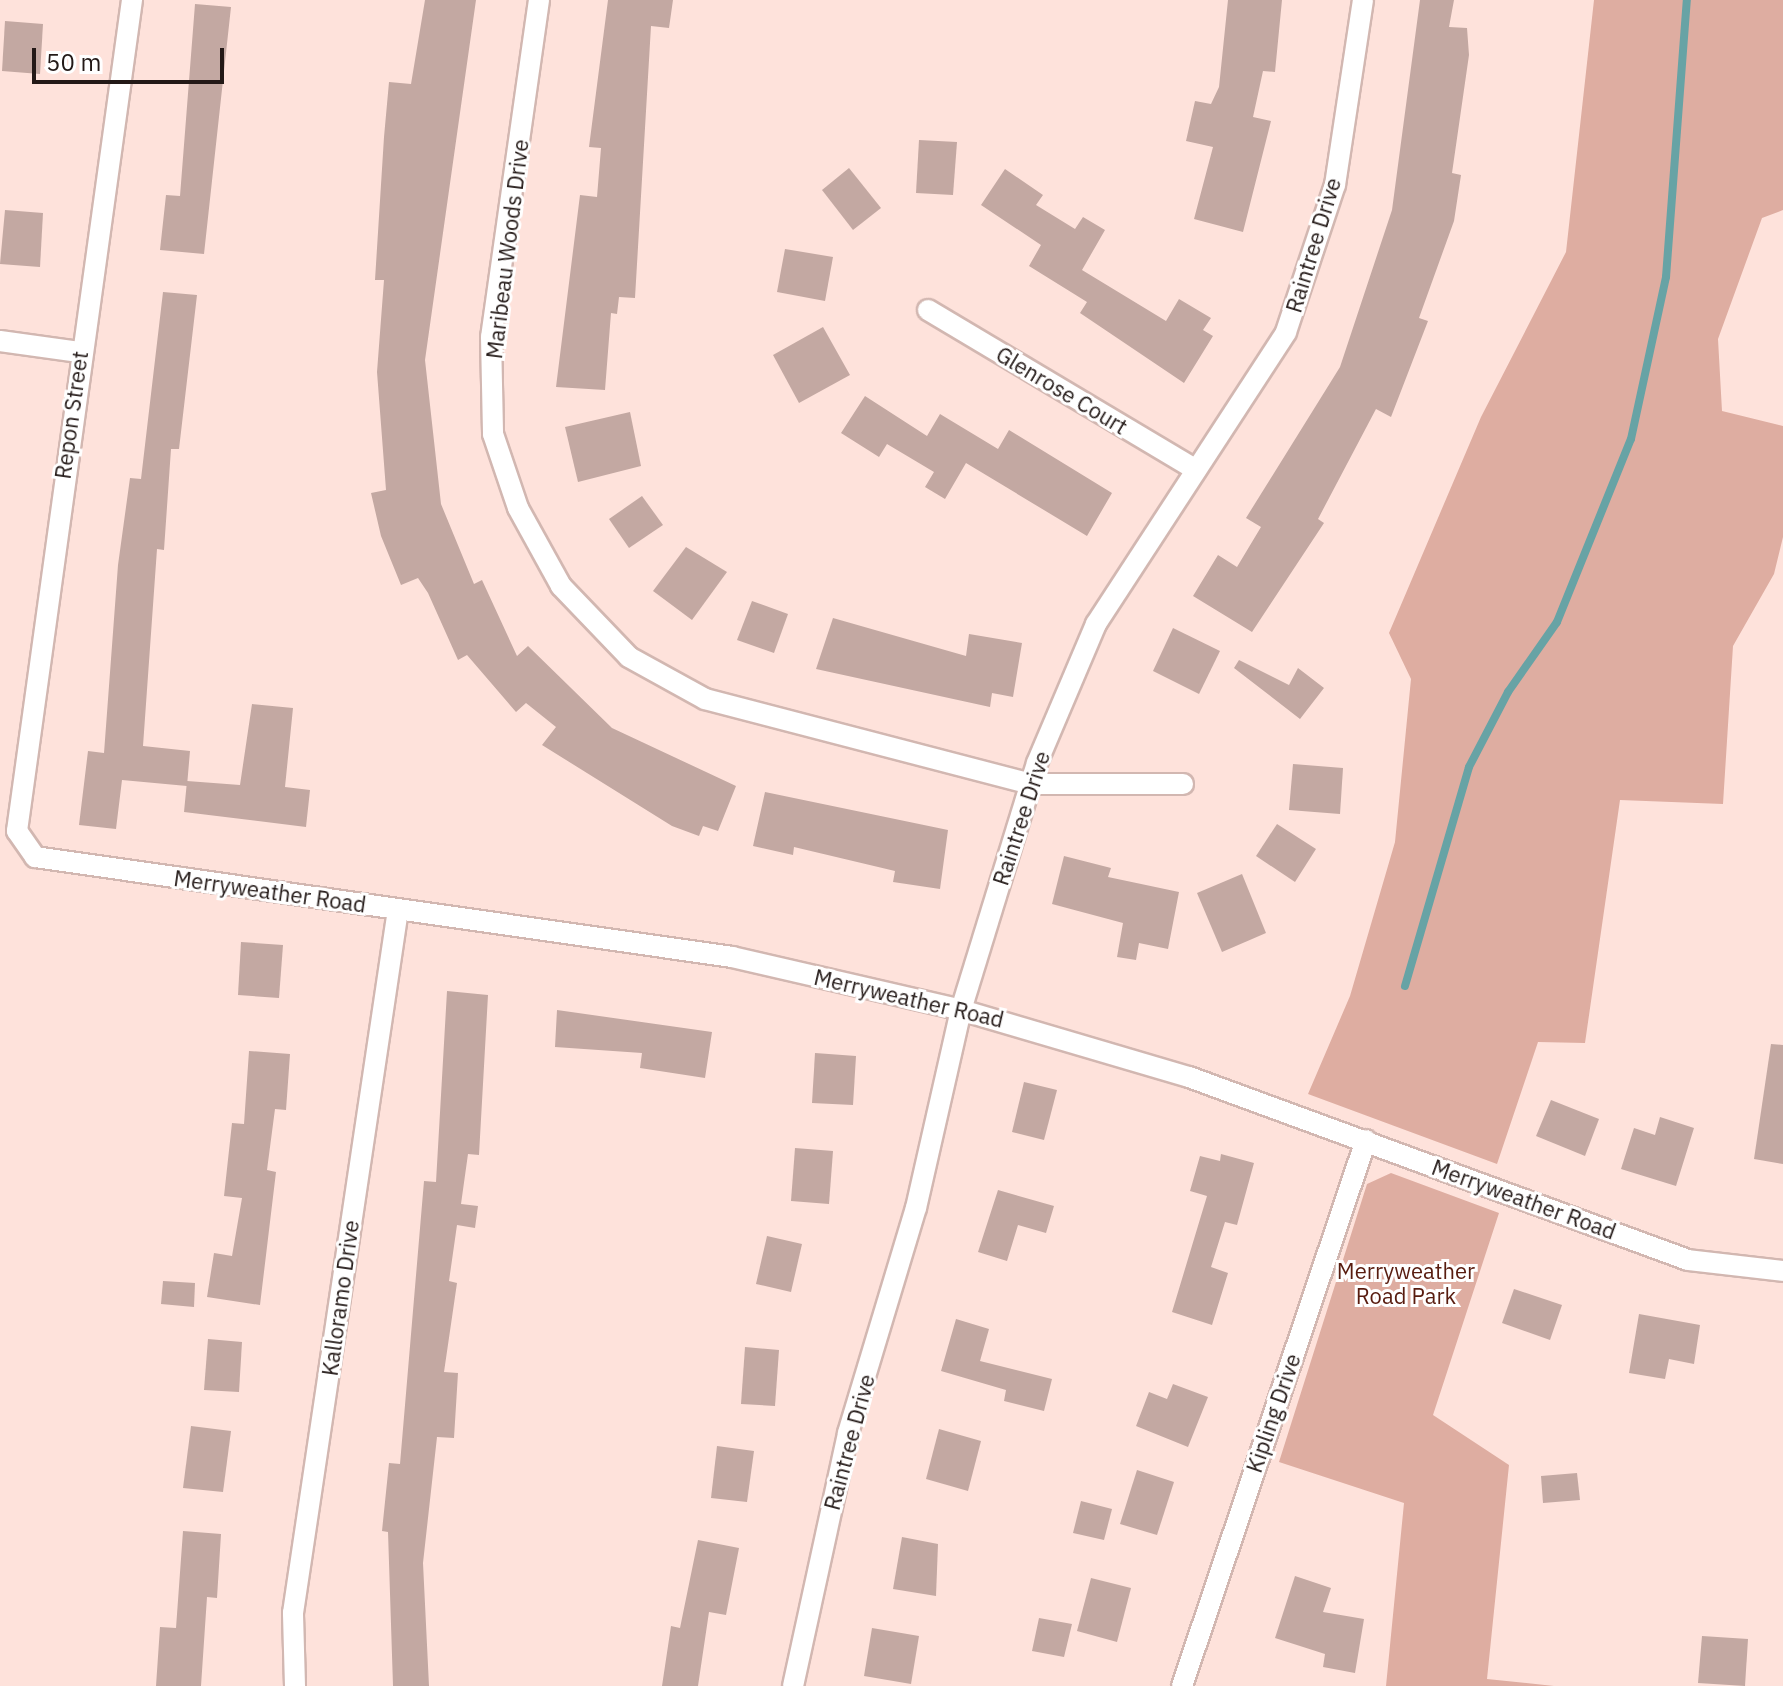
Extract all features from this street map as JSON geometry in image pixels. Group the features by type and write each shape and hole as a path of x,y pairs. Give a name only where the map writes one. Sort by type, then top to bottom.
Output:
{"street":[{"name":"Repon Street","path":"17,831 79,352 132,0"},
{"name":"Maribeau Woods Drive","path":"539,0 491,337 493,434 518,508 561,586 629,657 705,699 1031,784 1183,784"},
{"name":"Raintree Drive","path":"793,1686 848,1433 916,1208 961,1010 1031,784 1096,624 1286,332 1335,185 1363,0"},
{"name":"Glenrose Court","path":"928,310 1196,470"},
{"path":"0,341 79,352"},
{"name":"Merryweather Road","path":"17,831 35,857 732,957 961,1010 1147,1063 1366,1140 1688,1260 1783,1271"},
{"name":"Kalloramo Drive","path":"295,1686 293,1613 398,910"},
{"name":"Kipling Drive","path":"1182,1686 1366,1140"}],"green space":[{"path":"1594,0 1783,0 1783,210 1762,218 1718,339 1722,411 1783,426 1783,537 1774,574 1733,646 1723,804 1620,800 1585,1043 1538,1042 1497,1164 1308,1094 1350,996 1395,842 1411,679 1389,633 1481,417 1566,252"},
{"name":"Merryweather Road Park","path":"1391,1173 1499,1213 1433,1415 1509,1465 1487,1679 1554,1686 1386,1686 1404,1503 1279,1462 1367,1184"}],"building":[{"path":"425,0 476,0 425,360 441,504 474,584 482,580 517,656 528,646 612,728 736,786 718,831 703,826 699,836 672,826 542,745 556,727 526,703 516,712 467,655 458,660 428,593 418,578 401,585 381,536 371,493 386,490 377,372 384,280 375,280 384,137 389,82 411,84"},
{"path":"608,0 673,0 669,28 651,26 635,298 619,297 617,314 611,313 605,390 556,387 580,195 597,197 601,148 589,147"},
{"path":"1228,0 1282,0 1275,72 1263,71 1253,117 1271,121 1243,232 1194,219 1213,147 1186,141 1195,101 1211,104 1219,87"},
{"path":"1420,0 1454,0 1449,27 1467,28 1469,55 1452,173 1461,175 1454,221 1419,318 1428,321 1391,417 1376,409 1318,519 1324,523 1252,632 1193,596 1218,555 1237,567 1261,527 1246,518 1340,367 1392,210"},
{"path":"195,4 231,7 204,254 160,250 166,195 180,196"},
{"path":"5,21 43,24 40,74 2,71"},
{"path":"919,140 957,142 953,195 916,193"},
{"path":"849,168 881,208 853,230 822,190"},
{"path":"1005,169 1043,195 1036,205 1075,229 1083,217 1105,230 1082,270 1166,321 1179,299 1211,318 1203,330 1213,336 1184,383 1080,313 1087,302 1029,266 1041,245 981,205"},
{"path":"5,210 43,213 40,267 0,264"},
{"path":"785,249 833,257 825,301 777,292"},
{"path":"163,292 197,295 179,449 171,449 164,550 157,549 143,746 190,751 187,786 122,780 116,829 79,825 88,751 104,753 118,565 130,478 141,479"},
{"path":"823,327 850,375 799,403 773,355"},
{"path":"865,396 927,436 940,414 998,449 1009,430 1112,493 1087,536 966,463 945,499 925,487 934,472 887,444 879,457 841,433"},
{"path":"630,412 641,466 578,482 565,427"},
{"path":"642,496 663,525 629,548 609,519"},
{"path":"686,547 727,572 692,620 653,591"},
{"path":"752,601 788,614 774,653 737,640"},
{"path":"833,618 966,656 969,634 1022,643 1013,697 992,693 990,707 816,669"},
{"path":"1173,628 1220,651 1199,694 1153,671"},
{"path":"1239,660 1289,685 1298,668 1324,688 1300,719 1234,668"},
{"path":"252,704 293,708 285,787 310,790 306,827 184,812 187,781 240,785"},
{"path":"1293,764 1343,768 1340,814 1289,810"},
{"path":"765,792 948,830 940,889 893,882 895,871 794,847 793,855 753,846"},
{"path":"1277,824 1316,849 1295,882 1256,856"},
{"path":"1064,856 1111,868 1108,877 1179,892 1168,949 1139,943 1136,960 1117,957 1123,923 1052,904"},
{"path":"1242,874 1266,933 1222,952 1197,893"},
{"path":"241,942 283,945 279,998 238,995"},
{"path":"447,991 488,995 479,1155 468,1154 461,1204 478,1206 475,1228 457,1225 449,1281 457,1283 444,1372 458,1373 454,1438 437,1437 423,1563 429,1686 393,1686 388,1532 382,1531 389,1463 400,1464 424,1181 436,1182"},
{"path":"557,1010 712,1032 705,1078 640,1068 642,1053 555,1047"},
{"path":"1771,1044 1783,1045 1783,1164 1754,1159"},
{"path":"249,1051 290,1054 286,1110 275,1109 267,1170 276,1172 260,1305 207,1297 214,1253 232,1256 242,1198 224,1196 232,1123 244,1124"},
{"path":"815,1053 856,1056 853,1105 812,1103"},
{"path":"1024,1082 1057,1090 1044,1140 1012,1132"},
{"path":"1551,1100 1599,1119 1585,1156 1536,1136"},
{"path":"1660,1117 1694,1128 1676,1186 1621,1169 1634,1128 1655,1135"},
{"path":"795,1148 833,1151 829,1204 791,1201"},
{"path":"1221,1154 1254,1163 1237,1225 1225,1222 1211,1267 1228,1273 1212,1325 1172,1312 1207,1196 1190,1191 1200,1156 1220,1161"},
{"path":"998,1190 1054,1206 1046,1233 1018,1225 1007,1261 978,1252"},
{"path":"767,1236 802,1244 791,1292 756,1284"},
{"path":"163,1281 195,1283 194,1307 161,1304"},
{"path":"1514,1289 1562,1305 1550,1340 1502,1323"},
{"path":"1639,1314 1700,1325 1694,1364 1669,1359 1665,1379 1629,1373"},
{"path":"956,1319 989,1329 980,1361 1052,1379 1044,1411 1004,1401 1006,1390 941,1371"},
{"path":"208,1339 242,1342 239,1392 204,1390"},
{"path":"745,1347 779,1350 775,1406 741,1404"},
{"path":"1173,1384 1208,1397 1188,1447 1136,1426 1149,1392 1167,1399"},
{"path":"191,1426 231,1431 223,1492 183,1488"},
{"path":"939,1429 981,1441 968,1491 926,1479"},
{"path":"717,1446 754,1451 747,1502 711,1498"},
{"path":"1137,1470 1174,1482 1157,1535 1120,1524"},
{"path":"1577,1473 1580,1500 1543,1503 1541,1476"},
{"path":"1081,1501 1112,1509 1104,1540 1073,1533"},
{"path":"183,1531 221,1534 217,1598 207,1597 201,1686 156,1686 160,1627 176,1628"},
{"path":"902,1537 938,1544 936,1596 893,1589"},
{"path":"698,1540 739,1548 726,1615 709,1612 698,1686 662,1686 671,1626 680,1628"},
{"path":"1295,1576 1331,1588 1323,1612 1364,1619 1355,1673 1323,1667 1325,1654 1275,1638"},
{"path":"1091,1578 1131,1588 1117,1642 1077,1631"},
{"path":"1039,1618 1072,1624 1064,1657 1032,1651"},
{"path":"872,1628 919,1636 911,1684 864,1676"},
{"path":"1702,1636 1748,1639 1745,1686 1698,1683"}],"waterway":[{"path":"1405,986 1469,767 1508,692 1557,622 1631,439 1666,277 1687,0"}]}
